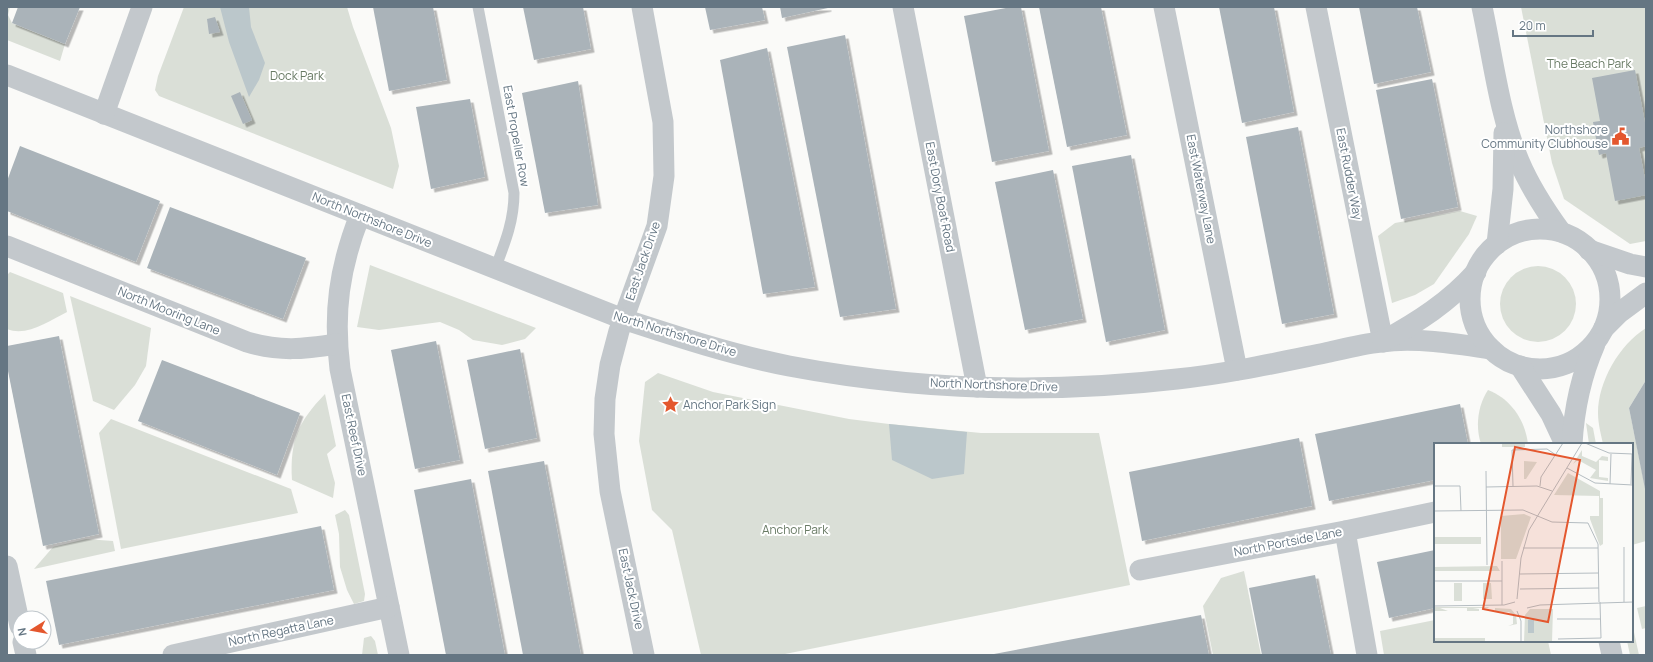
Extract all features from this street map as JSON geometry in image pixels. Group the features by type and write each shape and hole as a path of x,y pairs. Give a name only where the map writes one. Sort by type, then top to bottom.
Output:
{"street":[{"path":"104,114 142,7"},
{"name":"East Jack Drive","path":"642,7 663,122 664,176 656,226 623,319 610,365 605,399 604,434 610,491 644,655"},
{"name":"East Dory Boat Road","path":"903,7 977,387"},
{"name":"East Waterway Lane","path":"1164,7 1237,370"},
{"name":"East Rudder Way","path":"1316,7 1383,342"},
{"path":"1482,7 1503,109 1519,160 1544,209 1561,232"},
{"name":"North Northshore Drive","path":"7,75 623,319 728,352 789,366 904,382 977,387 1021,388 1108,385 1178,379 1237,370 1383,342"},
{"path":"1497,244 1503,189 1505,149 1503,109"},
{"name":"East Reef Drive","path":"360,215 348,247 338,288 336,317 337,344 341,376 399,655"},
{"path":"1383,342 1435,310 1462,287 1476,271 1485,256 1497,244 1511,235 1528,230 1544,229 1561,232 1576,239 1590,250 1600,263 1607,278 1610,295 1609,312 1580,383 1573,425 1572,443"},
{"name":"North Mooring Lane","path":"7,246 247,342 263,347 296,350 337,344"},
{"path":"1590,250 1616,260 1646,267"},
{"path":"1476,271 1472,287 1472,309 1474,320 1481,336 1491,349 1504,359 1520,366 1537,369 1553,368 1569,363 1584,354 1619,313 1646,294"},
{"path":"1383,342 1436,342 1491,349"},
{"path":"1520,366 1551,414 1565,443"},
{"name":"North Portside Lane","path":"1140,570 1345,531 1434,512"},
{"path":"1345,531 1367,655"},
{"path":"7,566 17,610"},
{"name":"North Regatta Lane","path":"173,655 389,607"},
{"path":"1609,642 1612,655"}],"lane":[{"name":"East Propeller Row","path":"478,7 514,192 514,207 509,232 495,269"}],"green space":[{"path":"7,7 10,7 8,15 12,23 65,44 60,61 7,40"},
{"name":"Dock Park","path":"184,7 347,7 391,128 399,166 393,189 159,96 155,90 158,76"},
{"name":"The Beach Park","path":"1521,7 1646,7 1646,241 1630,244 1564,199 1552,163"},
{"path":"1460,211 1477,216 1469,234 1434,284 1415,295 1392,303 1378,236 1395,223"},
{"path":"370,265 536,328 525,339 502,345 473,340 459,330 440,322 379,330 357,327"},
{"path":"1538,266 1553,269 1565,277 1573,289 1576,304 1573,319 1565,331 1553,339 1538,342 1523,339 1511,331 1503,319 1500,304 1503,289 1511,277 1523,269"},
{"path":"10,272 63,293 67,312 30,330 15,331 7,329 7,275"},
{"path":"70,296 151,328 146,366 135,385 114,410 93,401"},
{"path":"1646,328 1646,380 1629,408 1646,492 1646,541 1633,545 1633,443 1603,443 1598,413 1599,401 1606,377 1619,354 1636,335"},
{"name":"Anchor Park","path":"658,373 713,392 849,419 981,433 1099,433 1130,585 780,655 701,655 672,530 652,510 639,441 645,382"},
{"path":"1488,390 1504,399 1516,411 1524,427 1528,443 1481,443 1478,430 1478,416"},
{"path":"325,394 336,446 327,454 335,483 333,498 292,480 294,443 298,432 308,414"},
{"path":"111,419 291,489 298,513 121,549 99,433"},
{"path":"1586,423 1593,428 1596,443 1589,443"},
{"path":"345,510 349,515 365,594 364,601 354,604 347,590 340,567 339,534 335,515"},
{"path":"86,539 113,541 115,551 34,569 53,547"},
{"path":"1244,571 1261,655 1213,655 1203,606 1221,578"},
{"path":"1646,606 1646,628 1642,629 1637,608"},
{"path":"1434,620 1434,642 1548,642 1551,655 1384,655 1380,631"},
{"path":"1633,628 1639,655 1630,655 1627,642 1633,642"},
{"path":"371,636 375,641 378,655 362,655 364,638"}],"shaded area":[{"path":"220,7 249,7 251,27 265,63 259,80 249,97 229,42"},
{"path":"889,424 967,432 964,474 932,479 892,460"}],"building":[{"path":"18,7 80,7 65,44 12,23"},
{"path":"373,7 433,7 447,80 389,91"},
{"path":"523,7 583,7 591,49 534,60"},
{"path":"705,7 762,7 765,20 710,30"},
{"path":"780,7 828,7 828,8 782,18"},
{"path":"1011,7 1021,7 1049,151 992,162 964,16"},
{"path":"1039,7 1101,7 1127,135 1067,147"},
{"path":"1219,7 1274,7 1294,112 1242,123"},
{"path":"1359,7 1417,7 1431,72 1374,84"},
{"path":"215,17 220,32 209,34 207,19"},
{"path":"845,35 896,309 840,317 787,47"},
{"path":"767,48 815,287 763,294 720,60"},
{"name":"Northshore Community Clubhouse","path":"1635,70 1646,128 1646,146 1639,148 1646,184 1646,195 1615,201 1606,153 1599,155 1593,122 1600,121 1592,78"},
{"path":"1432,79 1458,207 1401,219 1376,90"},
{"path":"578,81 598,205 545,213 522,93"},
{"path":"240,92 252,120 243,124 231,96"},
{"path":"470,99 485,177 431,189 416,107"},
{"path":"1298,127 1334,314 1282,324 1246,137"},
{"path":"20,146 160,201 136,262 7,211 7,181"},
{"path":"1131,155 1165,330 1106,342 1072,166"},
{"path":"1053,170 1083,319 1025,330 995,182"},
{"path":"170,207 306,258 283,319 147,268"},
{"path":"59,336 99,534 43,546 7,366 7,346"},
{"path":"436,341 460,460 415,469 391,350"},
{"path":"520,349 537,438 485,449 467,360"},
{"path":"162,360 300,413 277,475 138,421"},
{"path":"1646,380 1646,489 1645,489 1629,408"},
{"path":"1460,404 1468,443 1434,443 1434,480 1329,501 1315,434"},
{"path":"1299,438 1312,506 1142,541 1129,472"},
{"path":"544,461 581,655 523,655 488,471"},
{"path":"471,479 505,655 446,655 414,490"},
{"path":"321,526 334,590 59,645 46,581"},
{"path":"1434,550 1434,608 1389,618 1377,562"},
{"path":"1315,575 1331,655 1262,655 1249,588"},
{"path":"1201,615 1209,655 994,655 994,654"}],"place":[{"name":"Northshore Community Clubhouse","path":"1621,137"},
{"name":"Anchor Park Sign","path":"670,405"}]}
